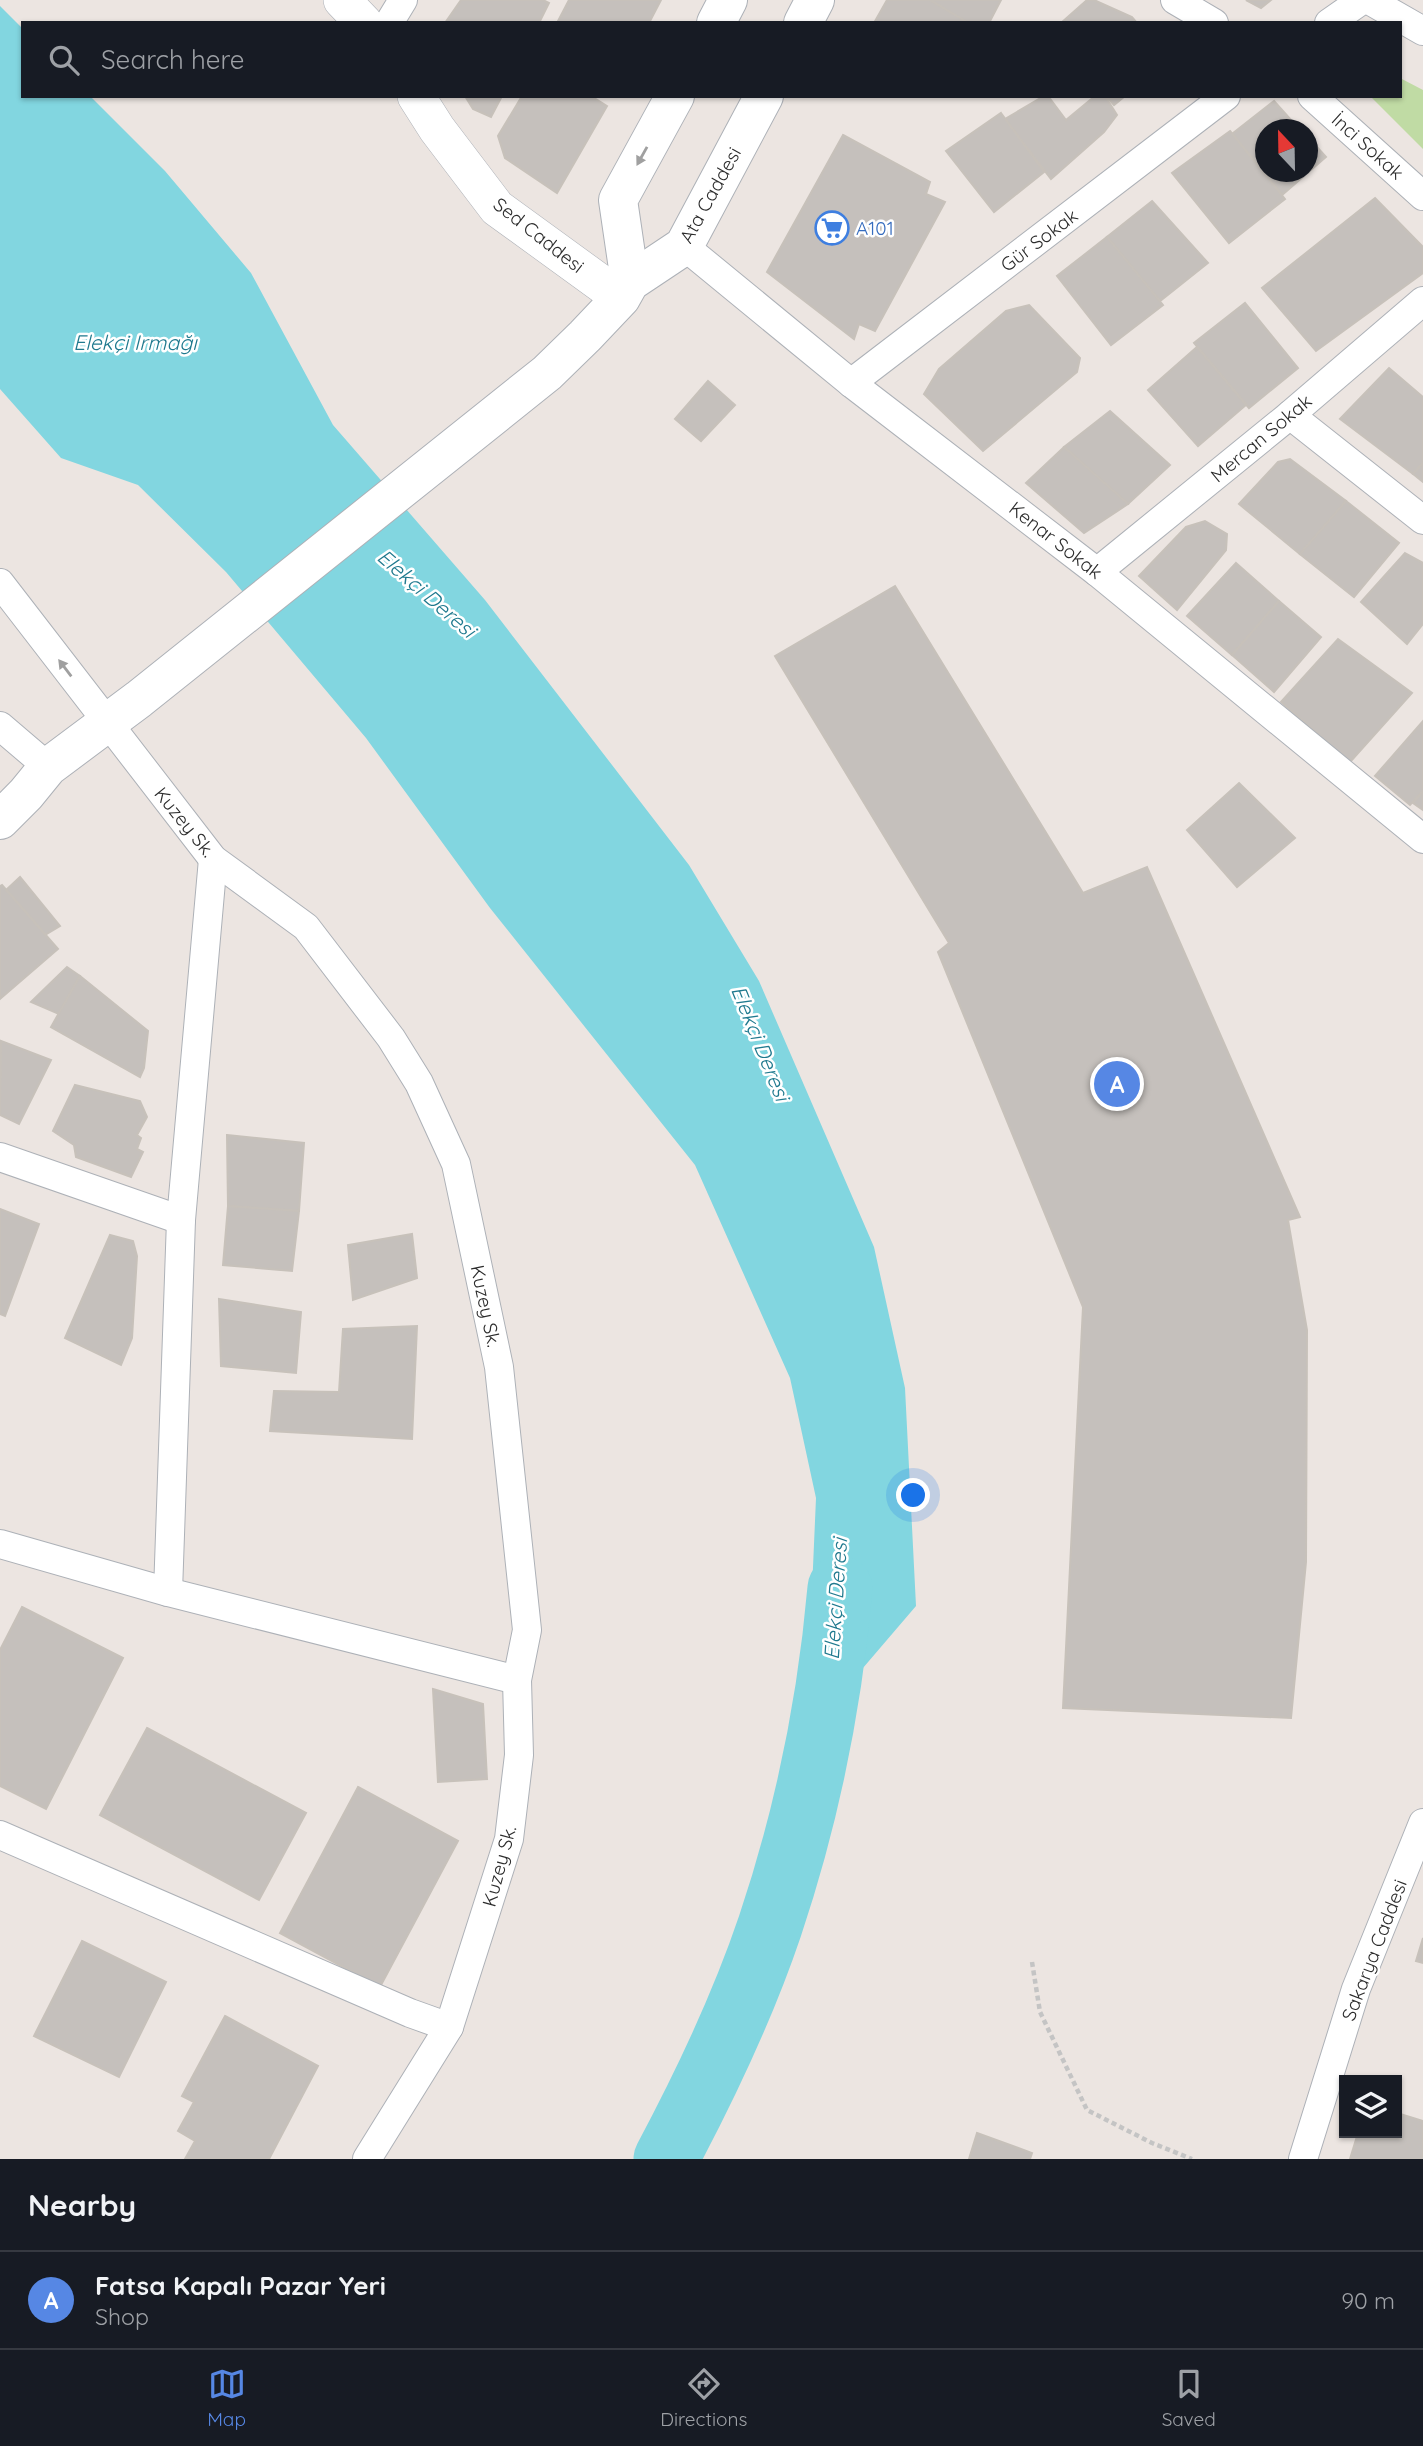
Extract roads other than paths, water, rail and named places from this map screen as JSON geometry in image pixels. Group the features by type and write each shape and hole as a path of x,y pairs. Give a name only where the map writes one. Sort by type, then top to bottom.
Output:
{"main road":[{"path":"717,21 728,0"},
{"path":"804,21 815,0"},
{"path":"625,290 618,200 674,98"},
{"name":"Ata Caddesi","path":"48,767 139,699 547,373 585,336 625,290 684,246 763,98"},
{"path":"0,785 48,767"},
{"path":"0,820 48,767"}],"street":[{"path":"342,0 362,21"},
{"path":"390,21 403,0"},
{"path":"1175,0 1211,21"},
{"path":"1331,21 1363,0"},
{"path":"1369,0 1423,31"},
{"name":"Sed Caddesi","path":"417,98 437,129 497,208 625,290"},
{"name":"Gür Sokak","path":"851,383 1223,98"},
{"name":"İnci Sokak","path":"1314,98 1423,197"},
{"name":"Kenar Sokak","path":"684,246 851,383 1097,572 1423,839"},
{"name":"Mercan Sokak","path":"1097,572 1290,415 1423,301"},
{"path":"1290,415 1423,520"},
{"name":"Kuzey Sk.","path":"0,583 213,859 306,927 391,1038 419,1083 456,1164 499,1367 527,1630 517,1680 519,1755 509,1839 449,2027 367,2159"},
{"path":"0,726 48,767"},
{"path":"168,1592 181,1220 213,859"},
{"path":"0,1157 181,1220"},
{"path":"1,1547 517,1680"},
{"name":"Sakarya Caddesi","path":"1303,2159 1356,1989 1423,1823"},
{"path":"0,1835 398,2008 449,2027"}],"water":[{"name":"Elekçi Irmağı","path":"0,6 21,27 21,98 92,98 165,171 251,273 333,425 485,600 689,865 759,981 874,1247 905,1388 916,1606 839,1696 810,1636 816,1498 790,1378 695,1165 490,908 366,738 226,572 138,485 61,458 0,389"}],"waterway":[{"name":"Elekçi Deresi","path":"666,2159 736,2015 783,1885 815,1759 830,1673 840,1588"}],"place":[{"name":"A101","path":"832,228"},
{"name":"Fatsa Kapalı Pazar Yeri","path":"1117,1084"}]}
